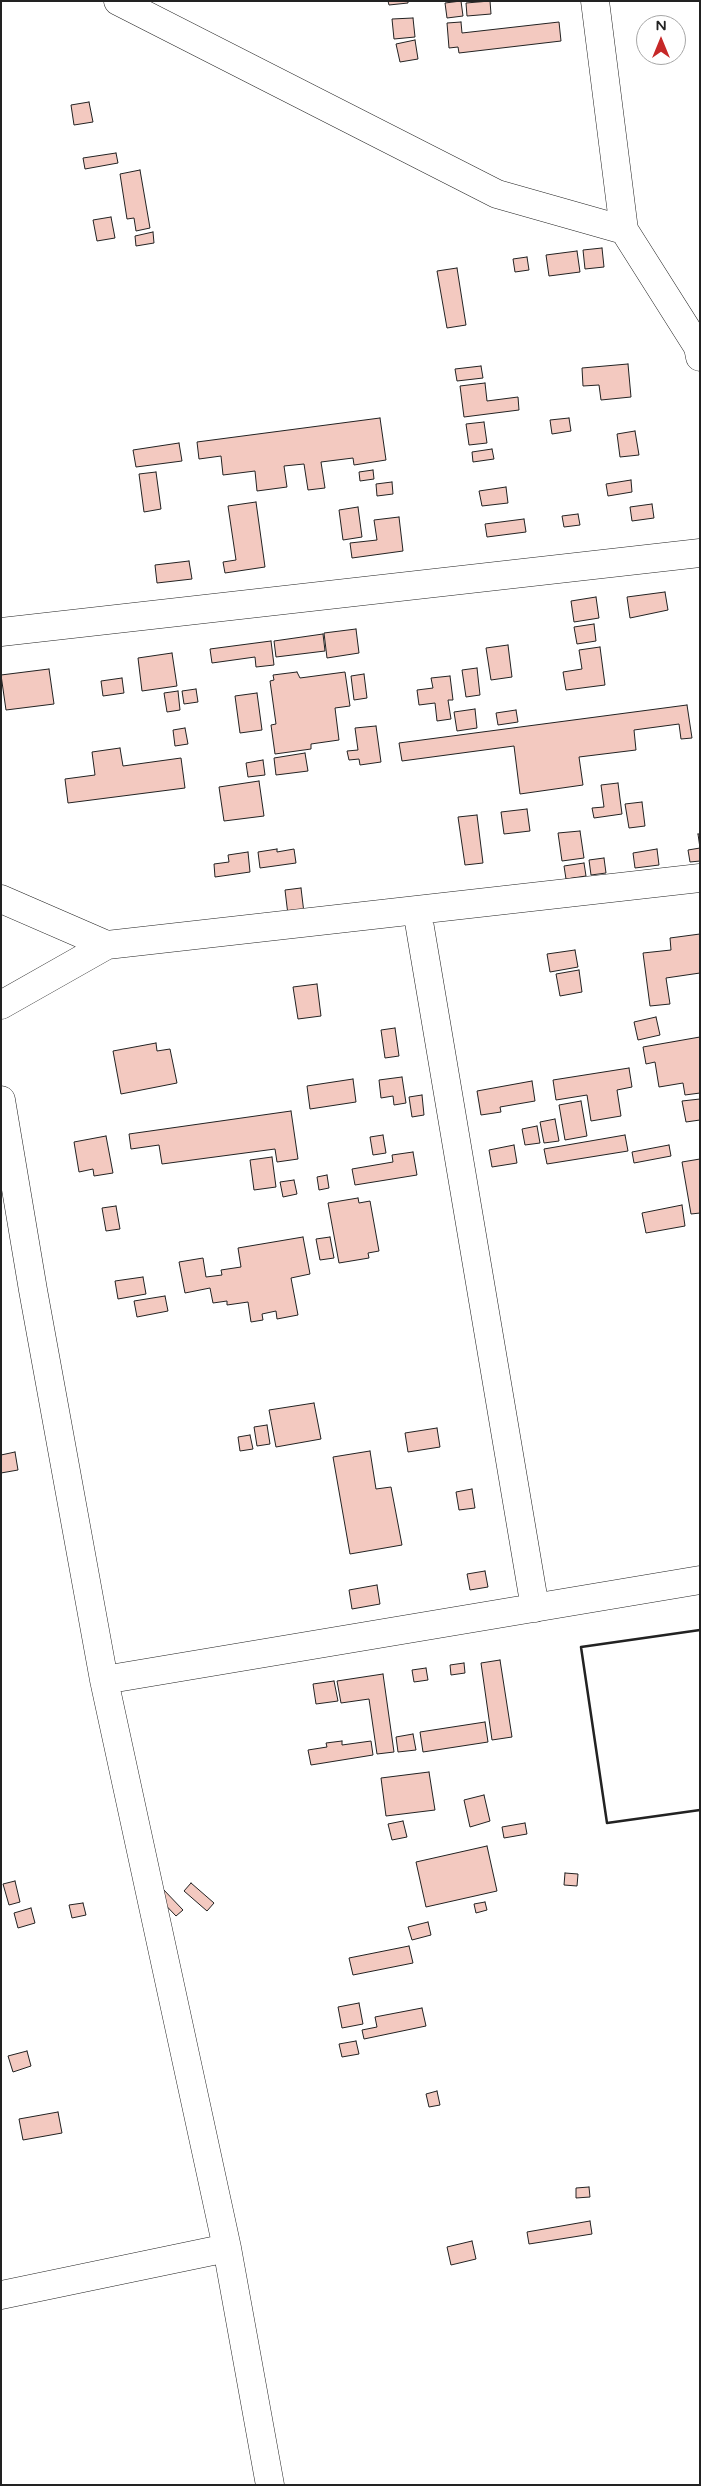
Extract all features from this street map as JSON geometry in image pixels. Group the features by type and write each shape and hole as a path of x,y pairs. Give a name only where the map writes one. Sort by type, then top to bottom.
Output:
{"street":[{"path":"118,1 497,194 624,230"},
{"path":"595,1 624,230 698,347 700,356"},
{"path":"1,632 700,553"},
{"path":"1,1005 107,945 700,878"},
{"path":"1,900 107,945"},
{"path":"417,910 535,1608"},
{"path":"1,1100 33,1290 104,1680 227,2248 270,2485"},
{"path":"104,1680 700,1580"},
{"path":"1,2295 227,2248"}],"building":[{"path":"388,1 408,1 408,3 389,5"},
{"path":"461,1 463,16 447,18 445,3"},
{"path":"490,1 491,14 467,16 466,3"},
{"path":"413,18 415,37 394,39 392,19"},
{"path":"461,22 462,33 559,22 561,41 459,53 458,47 449,48 447,23"},
{"path":"415,40 418,59 400,62 396,44"},
{"path":"89,102 93,122 74,125 71,105"},
{"path":"116,153 118,163 85,169 83,158"},
{"path":"140,170 150,228 136,231 134,218 127,219 120,174"},
{"path":"111,217 115,238 97,241 93,220"},
{"path":"153,232 154,243 136,246 135,236"},
{"path":"602,248 604,267 585,269 583,250"},
{"path":"577,251 580,272 549,276 546,255"},
{"path":"527,257 529,270 515,272 513,259"},
{"path":"457,268 466,325 447,328 437,271"},
{"path":"628,364 631,397 601,400 599,385 583,386 582,368"},
{"path":"481,366 483,378 457,381 455,369"},
{"path":"485,383 487,401 518,397 519,410 464,417 460,386"},
{"path":"380,418 386,460 354,465 353,458 321,462 325,488 308,490 304,464 284,466 287,487 257,491 255,471 223,475 221,456 199,459 197,442"},
{"path":"569,418 571,431 552,434 550,420"},
{"path":"484,422 487,443 469,445 466,424"},
{"path":"635,431 639,455 620,457 617,434"},
{"path":"179,443 182,461 136,467 133,450"},
{"path":"492,449 494,459 473,462 472,452"},
{"path":"373,470 374,479 360,481 359,472"},
{"path":"156,472 161,509 144,512 139,474"},
{"path":"631,480 632,492 608,496 606,484"},
{"path":"392,482 393,494 377,496 376,484"},
{"path":"506,487 508,503 482,506 479,491"},
{"path":"256,502 265,567 225,573 223,562 236,560 228,506"},
{"path":"652,504 654,518 632,521 630,507"},
{"path":"358,507 362,537 343,540 339,510"},
{"path":"578,514 580,525 564,527 562,516"},
{"path":"399,517 403,551 352,558 350,543 377,540 374,520"},
{"path":"524,519 526,532 487,537 485,524"},
{"path":"189,561 192,579 157,583 155,565"},
{"path":"665,592 668,610 630,618 627,597"},
{"path":"596,597 599,618 574,622 571,601"},
{"path":"594,624 596,641 577,644 574,627"},
{"path":"356,629 359,653 327,658 324,633"},
{"path":"323,634 325,651 276,657 274,641"},
{"path":"271,641 274,665 256,667 255,657 212,663 210,649"},
{"path":"508,645 512,677 491,680 486,648"},
{"path":"600,647 605,685 566,690 563,672 582,669 579,650"},
{"path":"172,653 177,686 142,691 138,658"},
{"path":"477,668 480,695 466,697 462,670"},
{"path":"49,669 54,704 6,710 1,675"},
{"path":"297,672 300,678 345,672 350,706 335,708 339,740 311,744 311,749 275,754 271,725 276,724 270,681 274,680 273,675"},
{"path":"364,674 367,698 354,700 351,676"},
{"path":"450,676 453,700 448,700 451,719 437,721 435,703 419,705 417,690 433,688 431,678"},
{"path":"122,678 124,693 103,696 101,681"},
{"path":"196,689 198,702 184,704 182,691"},
{"path":"178,691 180,710 167,712 164,693"},
{"path":"257,693 262,730 240,733 235,696"},
{"path":"687,705 692,738 681,739 679,724 634,730 636,750 579,757 583,785 520,794 514,746 402,761 399,743"},
{"path":"475,709 477,728 457,731 454,712"},
{"path":"516,710 518,722 498,725 496,713"},
{"path":"376,726 381,762 360,765 359,759 349,760 347,751 358,750 355,728"},
{"path":"185,728 188,744 175,746 173,730"},
{"path":"120,748 123,766 181,758 185,788 68,803 65,779 95,775 92,752"},
{"path":"305,753 308,771 276,775 274,758"},
{"path":"263,760 265,775 248,777 246,763"},
{"path":"259,781 264,816 224,821 219,787"},
{"path":"618,783 622,814 594,818 592,808 604,807 601,785"},
{"path":"642,802 645,826 629,828 625,804"},
{"path":"527,809 530,831 504,834 501,812"},
{"path":"477,815 483,863 465,865 458,817"},
{"path":"580,831 584,858 562,861 558,833"},
{"path":"700,848 700,861 690,862 688,850"},
{"path":"277,849 277,852 294,849 296,863 260,868 258,852"},
{"path":"657,849 659,865 635,868 633,853"},
{"path":"248,852 250,872 215,877 214,864 229,862 228,855"},
{"path":"604,858 606,873 591,875 589,860"},
{"path":"584,863 586,876 566,879 564,866"},
{"path":"301,888 304,913 288,915 285,890"},
{"path":"700,934 700,973 666,978 670,1004 650,1006 643,953 671,950 670,938"},
{"path":"575,950 578,967 550,972 547,954"},
{"path":"579,970 582,992 560,996 556,974"},
{"path":"317,984 321,1016 298,1019 293,987"},
{"path":"656,1017 660,1035 638,1040 634,1022"},
{"path":"395,1028 399,1056 385,1058 381,1030"},
{"path":"700,1037 700,1093 685,1095 683,1083 659,1087 655,1062 646,1064 643,1047"},
{"path":"156,1043 157,1051 170,1049 177,1083 121,1094 113,1051"},
{"path":"629,1068 632,1087 617,1090 621,1116 591,1121 587,1095 556,1100 553,1080"},
{"path":"402,1077 406,1103 394,1105 393,1096 381,1098 379,1080"},
{"path":"353,1079 356,1102 310,1109 307,1086"},
{"path":"532,1081 535,1101 500,1107 501,1112 481,1115 477,1091"},
{"path":"422,1095 424,1115 412,1117 409,1097"},
{"path":"700,1099 700,1120 686,1122 682,1101"},
{"path":"581,1101 587,1136 565,1140 559,1105"},
{"path":"291,1111 298,1159 277,1162 275,1149 162,1164 159,1145 131,1149 129,1134"},
{"path":"555,1119 559,1141 544,1143 540,1122"},
{"path":"537,1126 540,1143 525,1145 522,1129"},
{"path":"383,1135 386,1153 373,1155 370,1137"},
{"path":"625,1135 628,1151 547,1164 544,1149"},
{"path":"106,1136 113,1173 94,1176 93,1169 79,1172 74,1142"},
{"path":"514,1145 517,1163 492,1167 489,1150"},
{"path":"669,1145 671,1156 634,1163 632,1152"},
{"path":"413,1152 417,1175 355,1185 352,1169 393,1162 392,1155"},
{"path":"272,1157 276,1187 254,1190 250,1160"},
{"path":"700,1159 700,1213 691,1214 682,1162"},
{"path":"327,1175 329,1188 319,1190 317,1177"},
{"path":"294,1180 297,1194 283,1197 280,1182"},
{"path":"358,1198 359,1203 370,1201 379,1251 368,1253 369,1258 339,1263 328,1203"},
{"path":"682,1205 685,1226 646,1233 642,1213"},
{"path":"116,1206 120,1229 106,1231 102,1208"},
{"path":"303,1237 310,1274 291,1278 298,1315 277,1319 276,1311 262,1314 263,1320 251,1322 248,1302 227,1305 227,1301 213,1303 210,1288 185,1293 179,1262 203,1258 206,1277 222,1275 221,1270 241,1267 238,1248"},
{"path":"330,1237 334,1258 320,1260 316,1239"},
{"path":"143,1277 146,1294 118,1299 115,1281"},
{"path":"165,1296 168,1311 137,1317 134,1301"},
{"path":"314,1403 321,1439 276,1447 269,1410"},
{"path":"267,1425 270,1444 257,1446 254,1427"},
{"path":"437,1428 440,1447 408,1452 405,1433"},
{"path":"250,1435 253,1449 240,1451 238,1437"},
{"path":"370,1451 376,1489 391,1487 402,1545 350,1554 333,1457"},
{"path":"15,1452 18,1470 1,1473 1,1455"},
{"path":"472,1489 475,1508 459,1510 456,1492"},
{"path":"485,1571 488,1587 470,1590 467,1574"},
{"path":"377,1585 380,1604 352,1609 349,1590"},
{"path":"500,1660 512,1737 492,1740 481,1663"},
{"path":"464,1663 465,1673 451,1675 450,1665"},
{"path":"426,1668 428,1680 414,1682 412,1670"},
{"path":"383,1674 394,1752 377,1754 369,1699 341,1703 337,1681"},
{"path":"334,1681 338,1701 316,1704 313,1684"},
{"path":"485,1722 488,1742 423,1752 420,1732"},
{"path":"413,1734 416,1750 398,1752 396,1737"},
{"path":"342,1741 342,1745 371,1741 373,1755 311,1765 308,1750 327,1747 326,1743"},
{"path":"429,1772 435,1810 386,1816 381,1778"},
{"path":"484,1795 490,1821 470,1827 464,1800"},
{"path":"403,1821 407,1837 392,1840 388,1824"},
{"path":"525,1823 527,1834 504,1838 502,1827"},
{"path":"487,1846 497,1891 426,1907 416,1862"},
{"path":"565,1873 578,1874 577,1886 564,1885"},
{"path":"15,1881 20,1902 9,1905 3,1884"},
{"path":"191,1883 214,1903 207,1911 184,1891"},
{"path":"162,1888 183,1910 176,1916 155,1894"},
{"path":"485,1902 487,1910 476,1913 474,1904"},
{"path":"83,1903 86,1915 72,1918 69,1905"},
{"path":"31,1908 35,1923 18,1928 14,1913"},
{"path":"428,1922 431,1935 412,1940 408,1927"},
{"path":"409,1946 413,1963 353,1975 349,1958"},
{"path":"359,2003 363,2024 342,2028 338,2007"},
{"path":"422,2008 426,2026 364,2039 362,2030 377,2027 375,2017"},
{"path":"356,2041 359,2054 342,2057 339,2044"},
{"path":"27,2051 31,2066 13,2072 8,2056"},
{"path":"437,2091 440,2105 429,2107 426,2094"},
{"path":"58,2112 62,2133 23,2140 19,2119"},
{"path":"589,2187 590,2197 576,2198 576,2188"},
{"path":"590,2221 592,2234 529,2244 527,2232"},
{"path":"472,2241 476,2259 451,2265 447,2247"}],"wall":[{"path":"700,1630 581,1647 607,1823 700,1810"}]}
